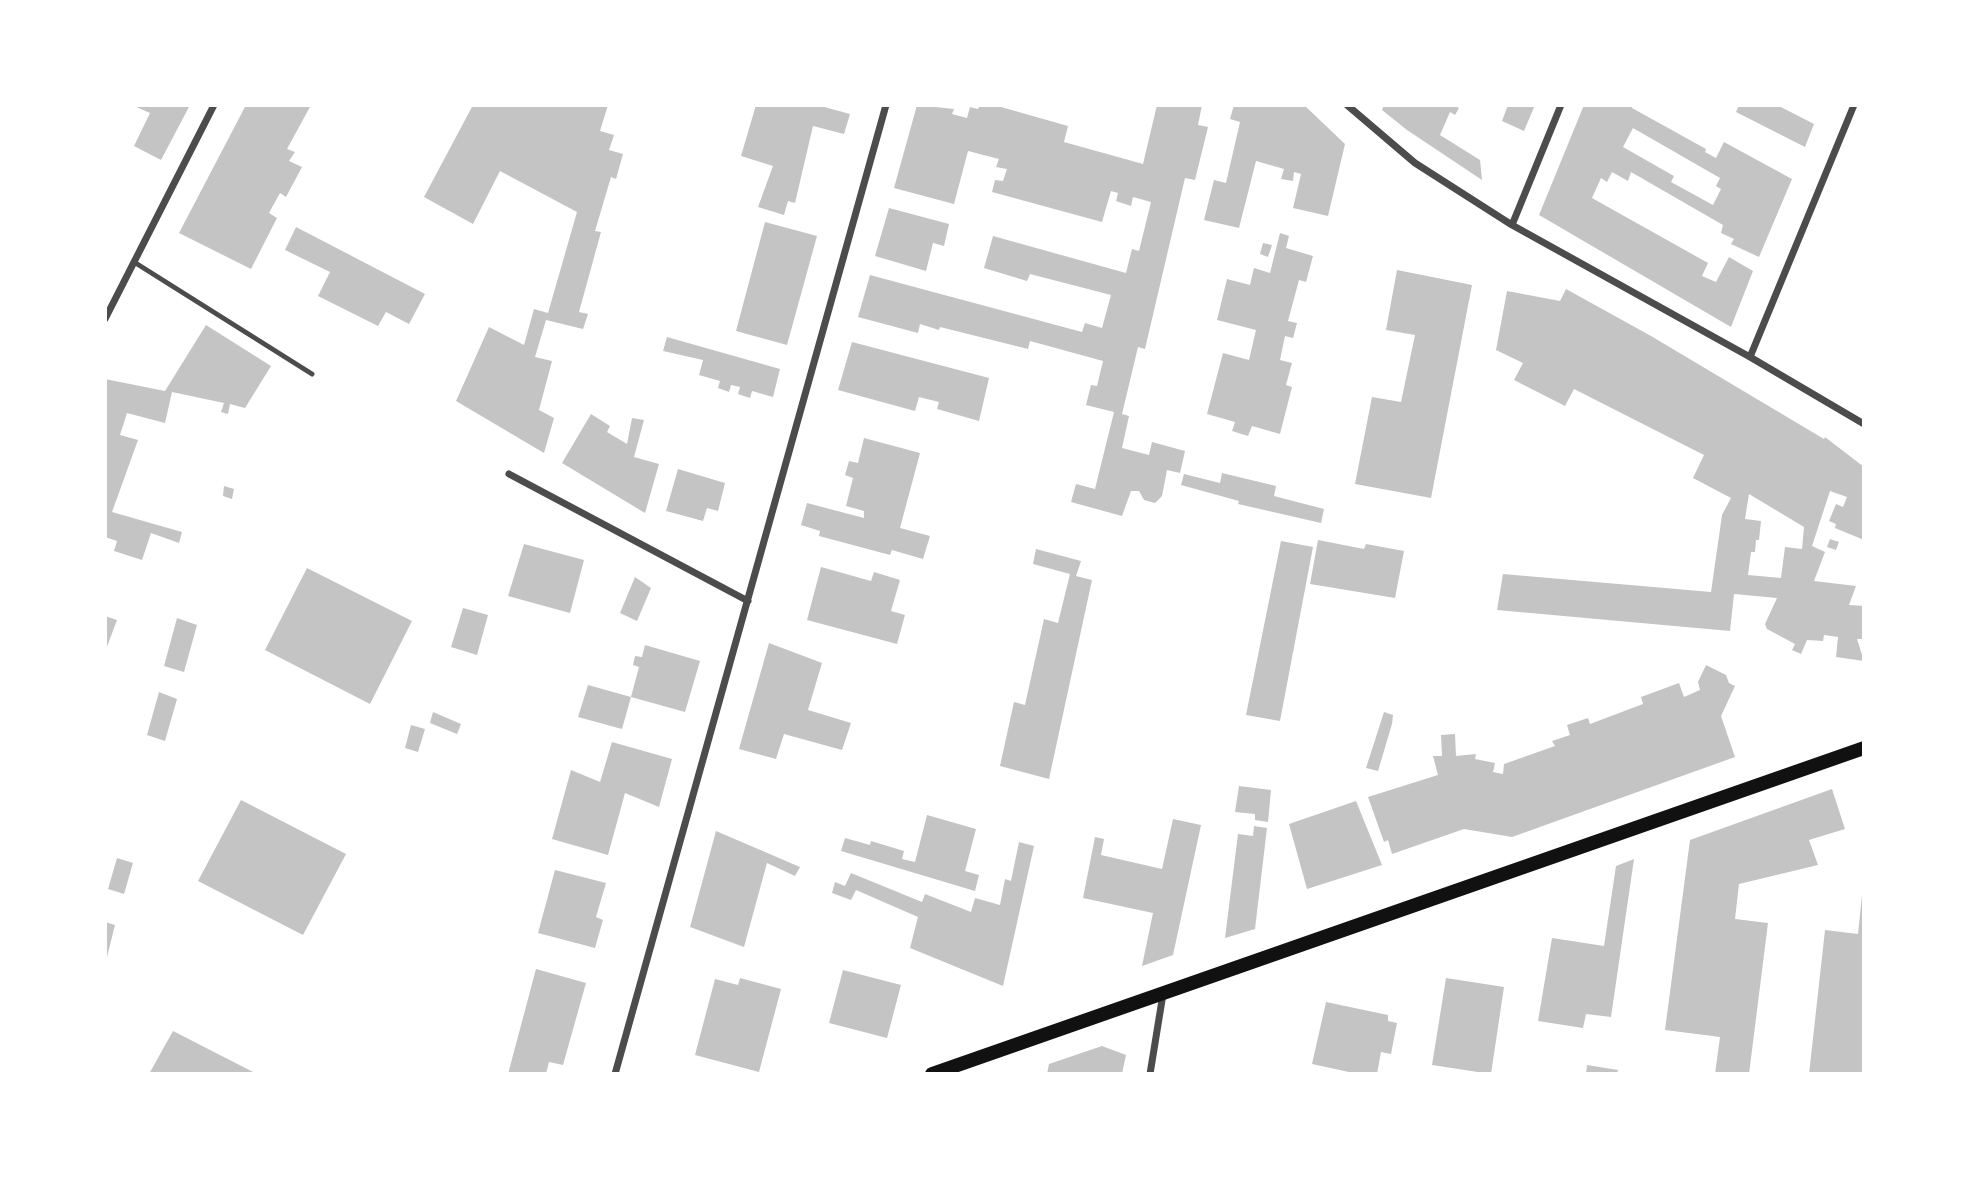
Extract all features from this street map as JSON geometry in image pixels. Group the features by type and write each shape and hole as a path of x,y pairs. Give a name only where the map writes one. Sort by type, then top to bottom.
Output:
{"main road":[{"path":"932,1074 1864,748"}],"street":[{"path":"105,319 214,105"},
{"path":"615,1074 887,105"},
{"path":"1347,105 1415,163 1512,225 1750,357 1864,424"},
{"path":"1512,225 1561,105"},
{"path":"1750,357 1854,105"},
{"path":"509,474 748,601"},
{"path":"1150,1074 1163,993"}],"lane":[{"path":"134,262 312,374"}],"building":[{"path":"132,105 190,105 161,160 134,146 150,113"},
{"path":"246,105 311,105 287,149 295,152 289,161 302,167 286,197 280,193 269,213 277,218 251,269 179,233"},
{"path":"473,105 608,105 600,131 614,135 609,150 623,154 616,179 611,177 595,231 601,232 579,312 588,314 583,329 546,320 535,357 552,361 539,410 554,418 544,453 456,401 489,327 524,345 534,309 548,313 577,212 500,171 473,224 424,197"},
{"path":"756,105 817,105 850,114 844,134 813,126 795,203 788,201 784,215 758,207 773,166 741,156"},
{"path":"917,105 954,109 952,114 967,118 970,107 978,109 980,105 994,105 1068,126 1064,142 1143,164 1157,105 1202,105 1198,125 1208,127 1195,180 1185,178 1145,349 1138,347 1122,414 1129,416 1122,448 1149,455 1152,442 1185,451 1180,473 1167,470 1162,496 1155,503 1144,500 1139,491 1131,491 1122,516 1071,502 1076,484 1095,489 1114,412 1086,405 1091,385 1097,386 1103,361 1030,341 1028,349 940,327 939,330 920,324 918,333 858,317 870,275 1082,332 1085,323 1102,328 1111,295 1030,274 1027,281 984,268 993,236 1126,273 1132,249 1139,251 1151,202 1133,197 1131,206 1116,201 1118,193 1111,191 1102,222 992,192 995,180 1003,181 1007,169 996,167 999,159 968,151 954,204 894,188"},
{"path":"1234,105 1304,105 1345,144 1328,216 1293,208 1301,174 1294,172 1293,181 1281,179 1284,169 1256,161 1239,228 1204,220 1214,180 1226,183 1240,122 1230,119"},
{"path":"1384,105 1453,105 1459,108 1455,115 1450,112 1440,135 1480,160 1482,180 1407,130 1382,110"},
{"path":"1508,105 1535,105 1524,131 1502,121"},
{"path":"1584,105 1633,105 1632,108 1706,149 1705,152 1716,158 1724,142 1792,179 1759,257 1731,244 1734,239 1721,233 1723,225 1631,172 1628,181 1612,172 1607,182 1601,178 1592,198 1708,263 1702,276 1716,282 1729,257 1753,271 1731,327 1539,215","holes":["1633,128 1720,178 1716,186 1721,189 1713,205 1671,182 1674,176 1623,147"]},
{"path":"1739,105 1777,105 1814,124 1805,147 1736,112"},
{"path":"889,208 949,224 944,246 933,243 926,271 875,256"},
{"path":"765,222 817,236 787,345 736,331"},
{"path":"296,227 425,294 409,324 386,312 378,326 318,296 330,272 285,250"},
{"path":"1280,233 1289,236 1286,248 1313,256 1306,282 1299,280 1288,321 1297,323 1293,338 1285,336 1280,360 1292,363 1286,385 1292,387 1280,434 1252,426 1248,436 1232,431 1235,422 1207,414 1223,353 1249,360 1256,330 1217,320 1227,279 1250,285 1254,268 1270,273"},
{"path":"1263,243 1272,245 1268,257 1260,254"},
{"path":"1397,270 1472,285 1431,498 1355,484 1372,397 1401,402 1415,335 1386,330"},
{"path":"1566,289 1824,439 1825,437 1864,467 1864,540 1835,528 1836,524 1829,521 1836,504 1843,507 1847,497 1830,491 1812,546 1825,552 1814,581 1856,586 1849,605 1864,606 1864,639 1857,639 1864,661 1836,657 1838,637 1824,635 1823,641 1807,640 1801,654 1792,650 1795,644 1767,629 1765,624 1777,598 1734,594 1730,631 1497,610 1503,574 1711,592 1722,515 1731,498 1693,478 1704,455 1574,389 1565,406 1514,380 1523,363 1496,350 1507,291 1560,301","holes":["1749,494 1804,527 1802,549 1785,547 1781,578 1748,575 1751,552 1755,552 1756,540 1759,540 1761,521 1745,519"]},
{"path":"206,325 271,366 245,408 230,404 228,414 221,412 224,403 172,392 165,423 127,413 120,435 138,440 112,512 182,532 179,543 151,533 142,560 114,551 117,541 105,537 105,379 165,391"},
{"path":"667,337 780,369 773,397 752,391 750,398 738,394 740,387 731,385 729,392 718,388 720,381 699,375 703,360 663,351"},
{"path":"852,342 989,378 979,421 937,409 939,402 919,397 915,411 838,390"},
{"path":"591,414 610,426 607,432 627,444 632,418 644,420 634,457 659,464 645,513 562,463"},
{"path":"864,438 920,453 900,528 930,536 923,559 892,550 890,555 819,536 820,531 801,525 807,503 864,518 864,511 846,506 853,478 845,475 849,461 858,463"},
{"path":"678,469 725,483 718,511 707,508 703,521 666,511"},
{"path":"1222,473 1276,486 1274,496 1324,509 1321,523 1238,504 1239,501 1181,485 1184,474 1220,483"},
{"path":"224,486 234,489 232,499 223,496"},
{"path":"1830,539 1839,542 1836,550 1827,547"},
{"path":"1318,540 1364,549 1366,544 1404,551 1395,598 1310,584"},
{"path":"1281,541 1313,547 1280,721 1246,715"},
{"path":"524,544 584,560 570,613 508,596"},
{"path":"1036,549 1081,561 1076,576 1092,580 1049,779 1000,766 1014,702 1025,705 1044,619 1058,623 1070,574 1033,564"},
{"path":"821,567 871,581 874,572 900,580 891,611 905,615 897,644 807,620"},
{"path":"307,568 412,621 370,704 265,650"},
{"path":"635,577 651,588 637,621 620,613"},
{"path":"463,608 488,615 477,655 451,647"},
{"path":"105,616 117,620 105,652"},
{"path":"177,618 197,625 184,672 164,666"},
{"path":"769,643 822,663 808,710 851,723 842,750 784,734 776,759 739,749"},
{"path":"645,645 700,661 685,712 631,697 639,667 633,665 635,656 642,657"},
{"path":"1706,665 1726,675 1729,683 1735,686 1721,716 1735,757 1512,837 1464,829 1392,854 1388,840 1384,842 1368,797 1438,775 1433,756 1442,756 1441,735 1455,734 1456,756 1476,754 1475,759 1495,763 1493,772 1503,774 1504,764 1555,746 1552,741 1570,735 1567,725 1588,718 1590,724 1643,704 1641,697 1679,683 1684,697 1700,690 1698,682"},
{"path":"588,685 631,697 622,729 578,717"},
{"path":"159,692 177,699 165,741 147,735"},
{"path":"433,712 461,724 457,734 430,723"},
{"path":"1384,712 1393,715 1378,771 1366,768"},
{"path":"411,725 425,729 418,752 405,748"},
{"path":"612,742 672,759 659,807 625,793 608,855 552,839 571,770 600,782"},
{"path":"1239,786 1271,790 1268,822 1255,820 1255,814 1235,812"},
{"path":"1832,789 1845,829 1809,840 1818,865 1739,884 1735,919 1768,923 1749,1074 1715,1074 1720,1037 1665,1030 1690,840"},
{"path":"241,800 346,854 303,935 198,881"},
{"path":"1356,801 1382,865 1307,889 1289,824"},
{"path":"927,815 976,829 965,871 979,875 975,891 841,851 845,838 870,845 871,841 904,851 902,859 915,862"},
{"path":"1173,819 1201,825 1173,955 1142,966 1153,913 1083,898 1095,837 1104,839 1101,855 1162,869"},
{"path":"1254,826 1267,828 1255,929 1225,938 1238,834 1253,836"},
{"path":"716,831 800,867 795,876 767,863 744,947 690,927"},
{"path":"1019,842 1034,846 1003,986 910,948 918,917 856,890 851,900 832,893 835,882 845,886 851,873 922,902 925,894 971,912 975,898 1000,905 1005,879 1011,881"},
{"path":"117,858 133,863 124,894 108,889"},
{"path":"1634,859 1611,1017 1586,1014 1583,1028 1538,1021 1552,938 1604,946 1616,866"},
{"path":"555,870 606,883 596,917 603,920 595,948 538,933"},
{"path":"1862,895 1864,1074 1809,1074 1825,930 1858,934"},
{"path":"105,922 115,925 106,961 105,961"},
{"path":"536,969 586,983 563,1065 549,1062 546,1074 508,1074"},
{"path":"843,970 901,985 887,1038 829,1023"},
{"path":"740,978 781,989 759,1072 695,1055 715,979 738,985"},
{"path":"1446,978 1504,987 1491,1074 1432,1065"},
{"path":"1326,1002 1388,1015 1388,1021 1397,1023 1391,1054 1381,1052 1377,1074 1358,1074 1312,1064"},
{"path":"173,1031 257,1074 149,1074"},
{"path":"1102,1046 1126,1055 1122,1074 1047,1074 1049,1064"},
{"path":"1587,1065 1618,1070 1617,1074 1586,1074"}]}
